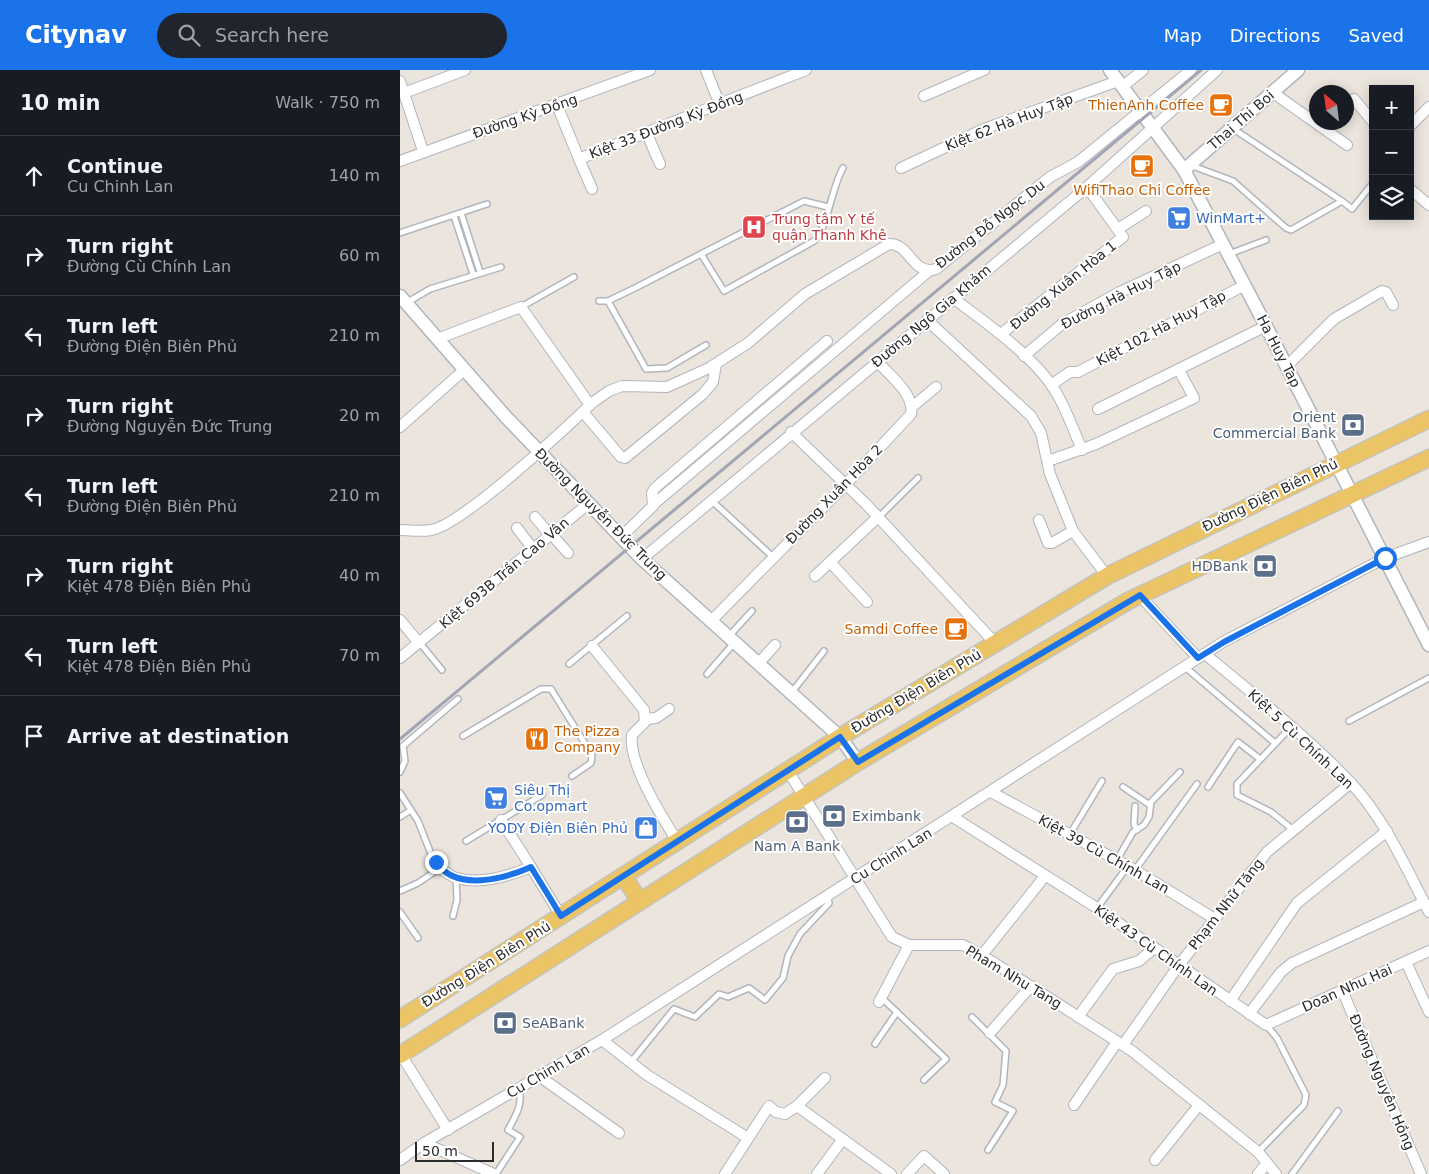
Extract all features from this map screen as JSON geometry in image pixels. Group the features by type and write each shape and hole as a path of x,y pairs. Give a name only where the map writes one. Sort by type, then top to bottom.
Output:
{"main road":[{"name":"Đường Điện Biên Phủ","path":"400,1019 840,737 1107,576 1429,419"},
{"name":"Đường Điện Biên Phủ","path":"400,1054 858,762 1140,595 1429,458"},
{"path":"624,876 640,901"}],"street":[{"path":"404,93 465,70"},
{"name":"Đường Kỳ Đồng","path":"400,161 423,151 557,105 650,70"},
{"path":"706,70 720,105"},
{"name":"Kiệt 33 Đường Kỳ Đồng","path":"557,105 580,158 647,134 806,70"},
{"path":"924,96 984,70"},
{"name":"Ha Huy Tap","path":"1110,70 1186,168 1429,645"},
{"path":"1120,84 1142,70"},
{"name":"Đường Đỗ Ngọc Du","path":"400,530 431,530 449,524 483,499 586,408 609,391 622,386 668,387 716,364 748,343 805,294 888,244 895,243 920,268 929,271 936,269 1050,177 1078,162 1191,70"},
{"name":"Đường Ngô Gia Khảm","path":"642,559 791,432 1087,187 1217,70"},
{"name":"Thai Thi Boi","path":"1186,168 1298,70"},
{"path":"400,81 423,151"},
{"name":"Kiệt 62 Hà Huy Tập","path":"902,168 984,129 1120,84"},
{"path":"1272,92 1347,145"},
{"path":"1354,99 1369,117"},
{"path":"1414,122 1429,107"},
{"path":"647,134 660,164"},
{"path":"580,158 592,189"},
{"name":"Đường Xuân Hòa 1","path":"1001,334 1123,237 1087,187"},
{"path":"1414,192 1429,205"},
{"path":"1118,229 1146,211"},
{"name":"Đường Hà Huy Tập","path":"1024,356 1062,324 1120,292 1226,249"},
{"path":"621,537 654,504 929,271"},
{"name":"Kiệt 102 Hà Huy Tập","path":"1051,385 1070,372 1078,372 1245,285"},
{"path":"1287,366 1334,319 1382,291 1386,292 1393,304"},
{"path":"953,298 1001,334 1051,385 1057,393 1082,450"},
{"name":"Đường Nguyễn Đức Trung","path":"403,299 464,370 538,451 642,559 840,737 858,762"},
{"path":"437,339 521,307 586,408 621,457 625,458 630,456 703,394 713,382 716,364"},
{"path":"927,320 1031,416 1041,433 1050,474 1073,532 1107,576"},
{"path":"1098,409 1266,326"},
{"path":"654,504 652,494 655,488 827,341"},
{"path":"877,361 907,394 912,408"},
{"path":"400,427 464,370"},
{"path":"1048,461 1082,450 1194,398 1179,370"},
{"name":"Đường Xuân Hòa 2","path":"712,620 846,484 911,414 912,408 936,387"},
{"path":"791,432 878,517 995,643"},
{"name":"Kiệt 693B Trần Cao Vân","path":"400,658 588,504"},
{"path":"535,517 568,553"},
{"path":"815,576 878,517"},
{"path":"1039,520 1048,543 1052,544 1073,532"},
{"path":"517,528 533,548"},
{"name":"Cu Chinh Lan","path":"400,1160 424,1143 602,1040 1224,642 1385,558 1429,542"},
{"path":"830,562 867,602"},
{"name":"Kiệt 5 Cù Chính Lan","path":"1140,595 1202,656 1291,727 1351,783 1387,832 1426,907"},
{"path":"400,620 419,643"},
{"path":"759,663 775,645"},
{"path":"592,646 635,697 644,710 646,719"},
{"path":"670,709 656,718 646,719 632,735 631,741 650,795 677,841"},
{"path":"788,770 854,879 892,937 909,945 880,1000"},
{"name":"Phạm Nhữ Tăng","path":"1074,1106 1260,859 1292,829 1351,783"},
{"name":"Kiệt 39 Cù Chính Lan","path":"991,792 1132,868 1215,919"},
{"name":"Kiệt 43 Cù Chính Lan","path":"953,817 1097,908 1266,1025"},
{"path":"501,820 561,916"},
{"path":"1230,1001 1297,904 1387,832"},
{"path":"440,868 456,878 485,880 514,874 531,867"},
{"path":"982,955 1045,876"},
{"path":"1249,1014 1281,972 1292,963 1426,907"},
{"name":"Pham Nhu Tang","path":"909,945 963,945 982,955 1120,1044 1258,1152 1276,1174"},
{"path":"1078,1017 1113,969 1139,962 1154,948"},
{"name":"Doan Nhu Hai","path":"1266,1025 1429,951"},
{"path":"1406,962 1429,1012"},
{"path":"990,1033 1031,986"},
{"name":"Đường Nguyên Hồng","path":"1342,990 1421,1174"},
{"path":"602,1040 647,1075 748,1138"},
{"path":"400,1054 448,1130"},
{"path":"539,1076 619,1133"},
{"path":"725,1174 769,1106 776,1112 785,1114 797,1106 825,1078"},
{"path":"1155,1160 1198,1105"},
{"path":"797,1106 891,1174"},
{"path":"817,1174 843,1139"},
{"path":"424,1143 495,1174"},
{"path":"907,1174 924,1156 944,1174"},
{"path":"1258,1174 1267,1163"}],"lane":[{"path":"1232,128 1352,209 1369,188"},
{"path":"701,254 722,290 728,291 814,242 818,238 843,168"},
{"path":"1186,168 1233,181 1290,230 1342,202"},
{"path":"599,301 608,301 804,201 828,206"},
{"path":"400,233 487,204"},
{"path":"461,213 480,272"},
{"path":"454,216 473,274"},
{"path":"1226,249 1266,240"},
{"path":"403,299 473,274 501,267"},
{"path":"521,307 574,277"},
{"path":"608,301 646,369 666,368 706,345"},
{"path":"878,517 918,478"},
{"path":"712,500 773,557"},
{"path":"707,674 752,610"},
{"path":"569,664 627,616"},
{"path":"419,643 442,670"},
{"path":"791,692 824,651"},
{"path":"1185,667 1275,743"},
{"path":"1349,720 1429,678"},
{"path":"463,736 541,689 551,689 592,755 591,763 572,776"},
{"path":"400,772 404,761 403,746 458,699"},
{"path":"1291,727 1237,784 1236,795 1271,812 1292,829"},
{"path":"1208,787 1238,742 1260,759"},
{"path":"1117,860 1133,832 1144,825 1149,817 1150,805 1180,772"},
{"path":"1070,835 1102,781"},
{"path":"1097,908 1132,868 1197,784"},
{"path":"1123,787 1150,805"},
{"path":"400,793 411,810 431,854 440,868 418,883 401,889"},
{"path":"466,841 542,795"},
{"path":"1135,806 1134,824 1137,830"},
{"path":"400,817 411,810"},
{"path":"453,916 457,900 456,878"},
{"path":"630,1063 674,1009 695,1017 719,994 728,997 750,988 765,1000 783,978 788,956 800,934 829,903 828,896"},
{"path":"400,912 418,938"},
{"path":"880,1000 896,1012 946,1058 924,1080"},
{"path":"875,1044 896,1012"},
{"path":"972,1017 1006,1051 1003,1085 995,1102 1013,1112 988,1150"},
{"path":"1258,1152 1301,1109 1306,1095 1277,1038 1266,1025"},
{"path":"495,1174 520,1137 508,1130 522,1100 519,1088"},
{"path":"1292,1174 1338,1111"}],"railway":[{"path":"400,739 1201,70"}],"place":[{"name":"ThienAnh Coffee","path":"1221,105"},
{"name":"WifiThao Chi Coffee","path":"1142,166"},
{"name":"WinMart+","path":"1179,218"},
{"name":"Trung tâm Y tế quận Thanh Khê","path":"754,227"},
{"name":"Orient Commercial Bank","path":"1353,425"},
{"name":"HDBank","path":"1265,566"},
{"name":"Samdi Coffee","path":"956,629"},
{"name":"The Pizza Company","path":"537,739"},
{"name":"Siêu Thị Co.opmart","path":"496,798"},
{"name":"Eximbank","path":"834,816"},
{"name":"Nam A Bank","path":"797,822"},
{"name":"YODY Điện Biên Phủ","path":"646,828"},
{"name":"SeABank","path":"505,1023"}],"route":[{"path":"436,862 440,868 456,878 485,880 514,874 531,867 561,916 840,737 858,762 1140,595 1198,658 1224,642 1385,558"}]}
